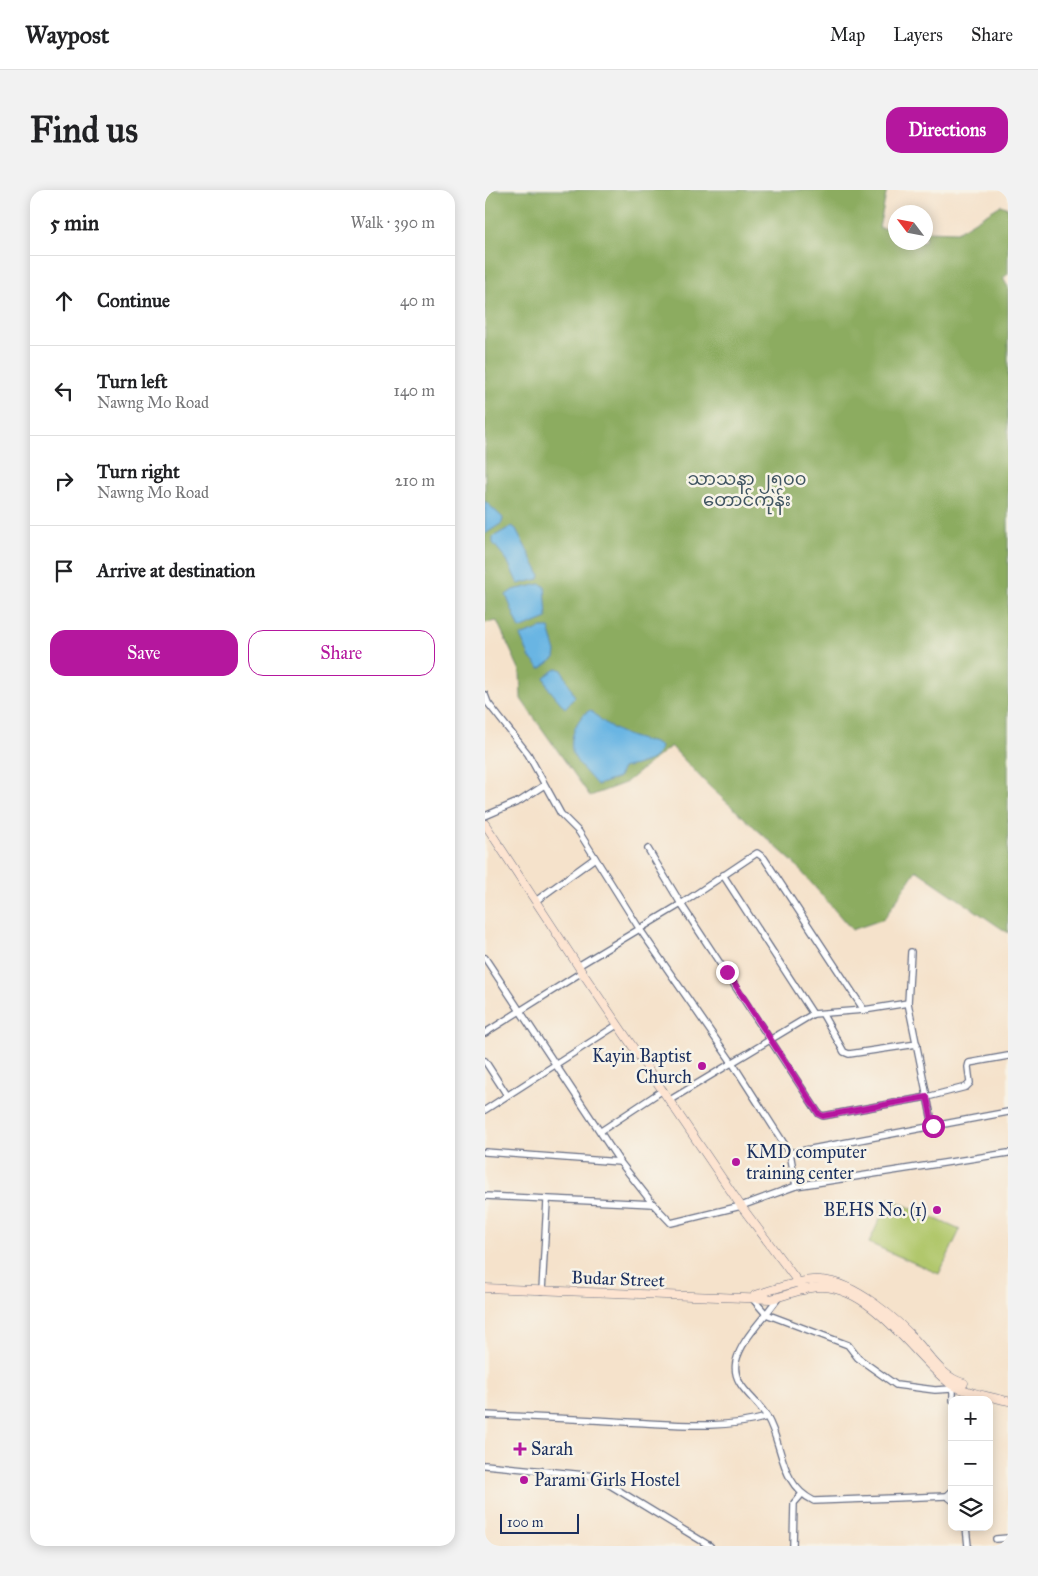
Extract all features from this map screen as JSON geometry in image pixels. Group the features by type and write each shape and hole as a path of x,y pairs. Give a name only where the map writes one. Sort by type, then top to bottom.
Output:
{"main road":[{"path":"485,824 537,900 580,969 741,1206 802,1287"},
{"path":"750,1297 779,1297 802,1287"},
{"path":"750,1297 802,1287 827,1288 861,1302 886,1319 932,1368 953,1385 1008,1401"},
{"name":"Budar Street","path":"485,1288 703,1298 750,1297"},
{"path":"953,1385 1008,1396"}],"street":[{"path":"485,695 488,703 528,754 543,778 543,786 561,814 579,832 639,928 733,1064 790,1153 797,1186"},
{"path":"485,816 520,800 543,786"},
{"path":"648,849 681,904 771,1038 819,1114 823,1116 927,1097 969,1085 968,1066 973,1060 1008,1056"},
{"path":"485,1033 639,928 681,904 757,853 764,858 864,1010"},
{"path":"537,900 595,858"},
{"path":"723,875 813,1014"},
{"path":"911,952 908,1003 933,1126"},
{"path":"485,958 620,1162 653,1204 671,1223 741,1206 797,1186 1008,1153"},
{"path":"670,1100 733,1064 771,1038 813,1014 823,1015 908,1003"},
{"path":"823,1015 844,1052 849,1054 917,1044"},
{"path":"485,1110 617,1024"},
{"path":"485,1061 507,1095"},
{"path":"601,1131 663,1090"},
{"path":"790,1153 1008,1112"},
{"path":"485,1152 620,1162"},
{"path":"485,1196 653,1204"},
{"path":"542,1291 547,1200"},
{"path":"750,1297 766,1314 848,1345 858,1358 896,1385 935,1390 953,1385 953,1396"},
{"path":"779,1297 743,1345 735,1364 739,1384 767,1417 787,1474 801,1495 814,1502 948,1498"},
{"path":"485,1415 674,1424 754,1421 767,1417"},
{"path":"485,1465 595,1476 710,1546"},
{"path":"793,1546 794,1503 801,1495"},
{"path":"966,1531 968,1546"},
{"path":"996,1539 1008,1538"}],"green space":[{"name":"သာသနာ ၂၅၀၀ တောင်ကုန်း","path":"485,190 887,190 879,228 888,229 888,250 933,250 933,231 957,232 1001,205 1008,208 1008,274 1003,278 1008,287 1008,933 916,870 884,919 852,930 794,863 709,786 671,746 625,783 590,796 521,699 520,671 497,621 485,623"},
{"path":"889,1198 960,1230 939,1274 869,1243"}],"water":[{"path":"485,501 503,518 502,523 485,534"},
{"path":"512,526 516,529 540,575 539,579 518,584 507,560 493,543 493,537"},
{"path":"540,584 545,586 547,618 520,629 506,595 513,590"},
{"path":"542,628 549,628 556,652 555,658 540,669 530,658 520,636"},
{"path":"558,668 562,670 575,697 565,708 549,689 544,677"},
{"path":"591,710 606,724 619,731 658,745 661,747 658,753 650,760 623,768 618,778 597,785 577,762 572,748 573,735 578,722"}],"place":[{"name":"Kayin Baptist Church","path":"702,1066"},
{"name":"KMD computer training center","path":"736,1162"},
{"name":"BEHS No. (1)","path":"937,1210"},
{"name":"Sarah","path":"520,1449"},
{"name":"Parami Girls Hostel","path":"524,1480"}],"route":[{"path":"727,972 819,1114 823,1116 927,1097 933,1126"}]}
